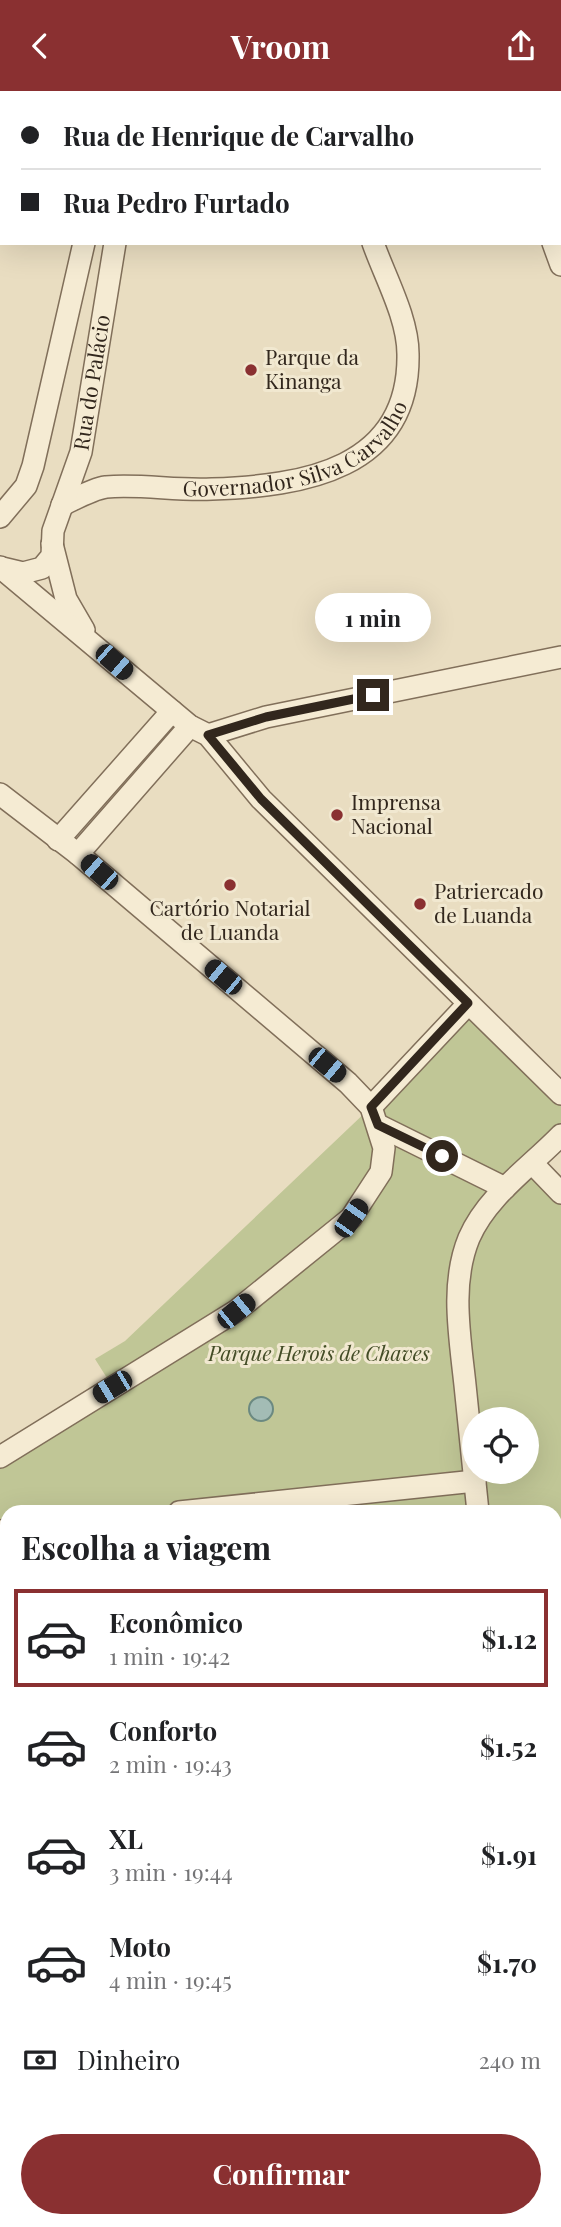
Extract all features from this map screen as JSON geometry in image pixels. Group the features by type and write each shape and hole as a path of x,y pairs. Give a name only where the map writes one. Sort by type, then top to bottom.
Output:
{"street":[{"name":"Rua do Palácio","path":"52,544 59,511 81,452 115,245"},
{"name":"Governador Silva Carvalho","path":"59,511 104,487 209,489 291,483 331,473 365,451 391,424 405,387 408,353 400,318 374,245"},
{"path":"555,245 561,265"},
{"name":"Rua do Palácio","path":"43,429 82,251"},
{"path":"82,251 111,269"},
{"path":"0,495 26,465 43,429"},
{"path":"0,517 26,486 43,429"},
{"path":"81,452 104,487"},
{"path":"0,567 23,573 42,568 52,556 52,544"},
{"path":"52,544 66,599 94,646"},
{"path":"0,567 172,711 199,730 261,799 561,1094"},
{"path":"78,854 199,730 561,657"},
{"path":"58,840 172,711"},
{"path":"0,795 78,854 348,1083 374,1116 384,1148 381,1172 351,1218 236,1311 0,1457"},
{"path":"374,1116 468,1003"},
{"path":"374,1116 505,1188"},
{"path":"468,1407 458,1300 461,1263 470,1236 505,1188 561,1135"},
{"path":"533,1164 561,1193"},
{"path":"246,1505 462,1482"},
{"path":"475,1484 477,1505"}],"green space":[{"name":"Parque Herois de Chaves","path":"468,1004 561,1094 561,1135 533,1164 561,1193 561,1505 0,1505 0,1457 112,1386 95,1359 125,1341 371,1107"}],"water":[{"path":"261,1397 272,1404 273,1409 266,1420 261,1421 250,1414 249,1409 256,1398"}],"place":[{"name":"Parque da Kinanga","path":"251,370"},
{"name":"Imprensa Nacional","path":"337,815"},
{"name":"Cartório Notarial de Luanda","path":"230,885"},
{"name":"Patriercado de Luanda","path":"420,904"}],"route":[{"path":"373,695 266,717 208,735 261,799 468,1003 371,1107 378,1125 442,1156"}]}
